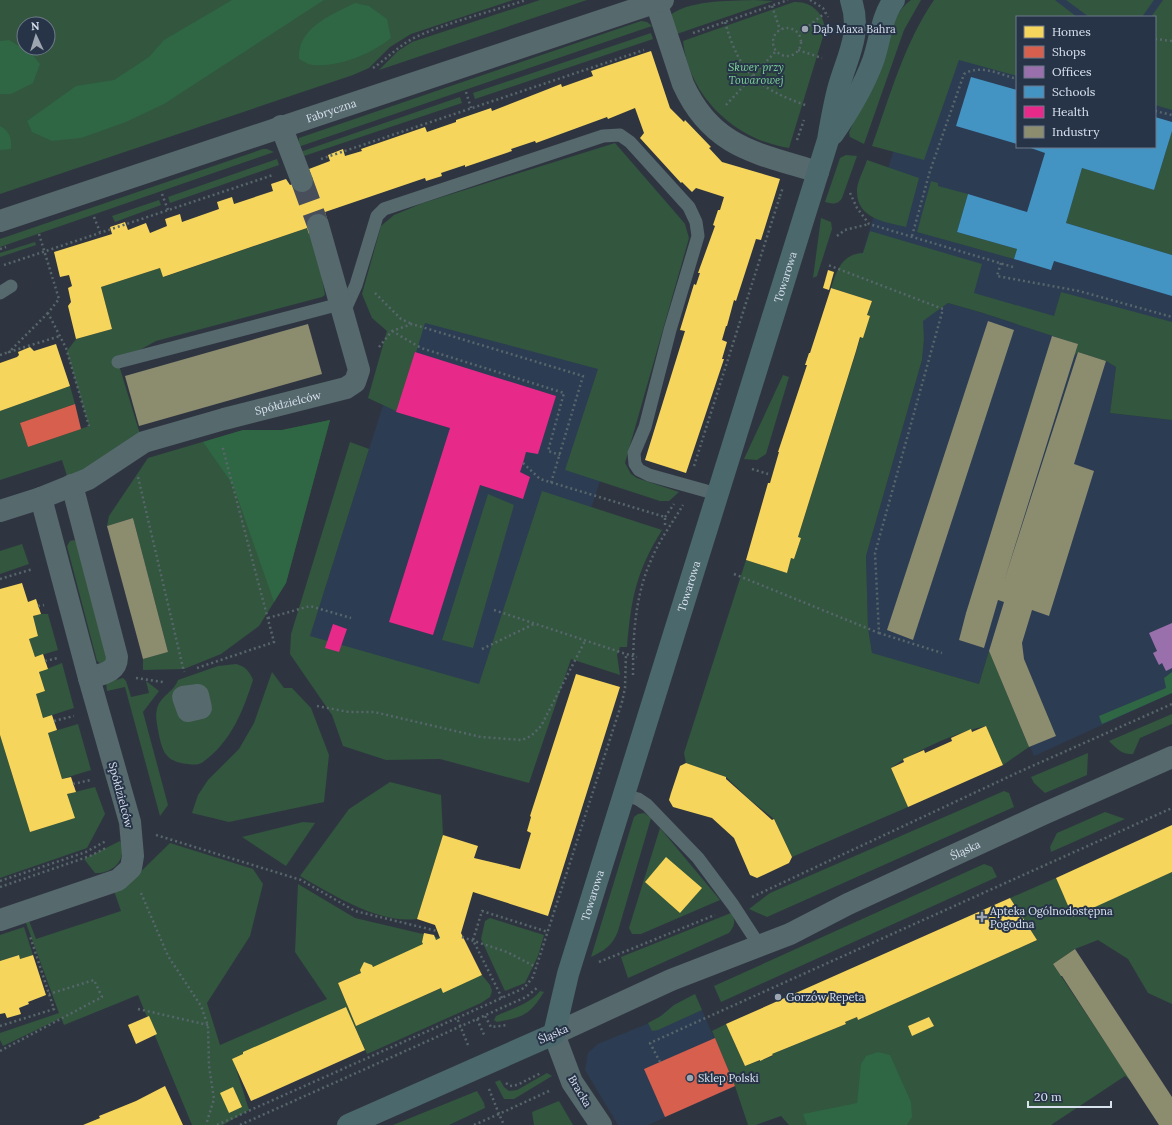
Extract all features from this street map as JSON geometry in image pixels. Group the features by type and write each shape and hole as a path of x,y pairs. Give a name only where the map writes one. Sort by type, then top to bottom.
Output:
{"street":[{"name":"Towarowa","path":"554,1034 568,974 828,140 834,106 851,52 856,28 851,0"},
{"name":"Towarowa","path":"828,140 848,112 864,85 886,15 894,0"},
{"path":"660,1 669,41 689,96 708,123 723,136 745,149 818,172"},
{"name":"Fabryczna","path":"0,221 660,1"},
{"path":"282,126 299,174"},
{"path":"318,225 359,370"},
{"name":"Spółdzielców","path":"0,512 41,498 88,478 144,442 216,421 346,388 355,382 359,370"},
{"path":"72,485 117,657 116,665 98,675"},
{"name":"Spółdzielców","path":"41,498 98,675 131,831 133,856 131,868"},
{"name":"Śląska","path":"348,1125 672,980 790,934 848,904 1034,818 1172,757"},
{"path":"0,920 118,880 131,868"},
{"name":"Bracka","path":"554,1034 572,1082 601,1125"}],"lane":[{"path":"118,362 342,309 356,285 377,216 384,209 603,136 613,134 625,138 689,208 697,227 696,245 670,330 645,427 634,453 634,459 640,470 649,475 718,494"},
{"path":"623,795 638,799 647,805 698,858 733,905 760,945"}],"path":[{"path":"371,69 383,62 396,48 417,36 526,0"},
{"path":"0,266 168,210 299,174 471,108 788,0"},
{"path":"772,6 780,30"},
{"path":"802,32 825,13"},
{"path":"726,22 733,46 752,77 778,94 811,107"},
{"path":"787,29 795,31 800,43 798,50 789,56 785,56 776,52 773,39 780,30 787,29"},
{"path":"1156,39 1172,41"},
{"path":"798,50 826,59"},
{"path":"708,123 776,52"},
{"path":"912,236 930,171 964,74 970,69 977,68 1016,79"},
{"path":"466,92 471,108"},
{"path":"1156,111 1172,115"},
{"path":"850,193 857,208 869,224"},
{"path":"162,194 168,210"},
{"path":"633,680 636,611 642,584 652,557 690,486 692,472 780,196"},
{"path":"9,352 48,313 59,299 31,211"},
{"path":"94,217 100,232"},
{"path":"837,236 845,230 869,224 1013,267"},
{"path":"1001,263 997,276 1079,291 1172,317"},
{"path":"828,265 943,309 875,553 879,633"},
{"path":"356,285 375,293 401,319 412,324 584,376 551,483"},
{"path":"48,313 66,348 89,426"},
{"path":"359,370 392,331 412,324"},
{"path":"392,331 421,348 564,393 548,451 560,455"},
{"path":"0,355 60,336"},
{"path":"178,675 274,642 216,421"},
{"path":"131,449 184,672"},
{"path":"523,463 540,479 665,517"},
{"path":"748,468 768,474"},
{"path":"665,526 665,517 690,486"},
{"path":"0,580 37,567"},
{"path":"734,574 879,633 942,653"},
{"path":"268,618 310,606 351,618"},
{"path":"494,610 585,641 637,656"},
{"path":"482,649 535,624"},
{"path":"317,706 349,712 374,712 481,737 522,740 531,736 541,726 585,641"},
{"path":"217,1125 524,988 532,978 548,932 622,702 626,688 626,654"},
{"path":"45,661 64,656"},
{"path":"98,675 161,682 166,680"},
{"path":"751,897 1021,771 1172,704"},
{"path":"54,721 75,716"},
{"path":"73,784 94,779"},
{"path":"660,1062 650,1043 1172,808"},
{"path":"0,881 86,852 120,834 141,830 288,875 310,884 355,911 437,931"},
{"path":"0,887 90,856 108,847"},
{"path":"131,868 168,956 201,1006 208,1026 209,1066 214,1099 206,1125"},
{"path":"502,998 473,940 482,911 548,932"},
{"path":"0,1026 54,1009 23,912"},
{"path":"611,957 718,914"},
{"path":"462,937 508,952 536,967"},
{"path":"0,1051 102,997 94,980 49,994"},
{"path":"240,1125 526,997 537,989 539,984"},
{"path":"138,1009 208,1026"},
{"path":"457,1018 470,1049"},
{"path":"487,1085 504,1125"},
{"path":"474,1125 556,1088"}],"shaded area":[{"path":"939,0 1172,0 1172,363 859,265"},
{"path":"416,302 635,373 522,721 304,653"},
{"path":"948,303 1078,344 1075,356 1078,352 1106,361 1116,367 1110,413 1172,420 1172,693 1034,756 989,652 979,684 872,654 868,628 866,556 922,360 924,339 922,321"},
{"path":"695,994 735,1086 648,1125 618,1125 585,1070 588,1053 598,1044 654,1021 674,1005"}],"green space":[{"path":"0,0 513,0 411,34 390,47 369,68 353,75 0,194"},
{"path":"232,0 324,0 164,104 126,122 81,138 52,141 32,132 27,121 76,86 114,80 149,57 164,40"},
{"path":"540,0 587,0 379,70 398,51 412,42"},
{"path":"753,0 773,1 671,36 668,17 676,11 696,4 708,2"},
{"path":"911,0 921,0 904,30 864,144 850,137 849,133 869,91 886,40 896,17"},
{"path":"934,0 1055,0 1076,16 1016,16 1016,76 959,60 924,160 872,146 898,71 923,17"},
{"path":"1066,0 1154,0 1143,16 1088,16"},
{"path":"1163,0 1172,0 1172,110 1156,105 1156,16 1152,16"},
{"name":"Skwer przy Towarowej","path":"794,2 800,2 816,9 822,18 825,30 789,148 750,136 733,125 718,112 705,97 694,80 687,61 683,41"},
{"path":"355,3 369,6 387,19 391,38 365,54 344,62 313,65 299,59 300,48 304,39 317,24 336,12"},
{"path":"641,21 647,22 652,26 298,147 299,138"},
{"path":"651,33 653,39 475,99 473,93"},
{"path":"9,40 16,44 16,56 34,56 40,64 33,83 11,94 0,94 0,41"},
{"path":"460,97 462,103 301,157 300,152"},
{"path":"0,126 6,130 10,136 11,149 0,150"},
{"path":"1172,131 1172,255 1066,223 1082,168 1154,190"},
{"path":"615,143 685,224 689,238 625,463 631,474 637,478 679,492 669,501 660,501 565,470 598,369 425,323 398,412 368,398 387,331 372,318 362,294 381,226 394,215 423,203"},
{"path":"263,149 274,152 0,247 0,239"},
{"path":"846,155 857,156 842,198 839,202 835,203 825,202 840,158"},
{"path":"277,159 279,165 170,203 168,197"},
{"path":"867,160 919,178 906,227 874,218 862,209 859,202 857,189"},
{"path":"931,181 938,183 938,186 968,194 957,232 1017,249 1014,259 917,232"},
{"path":"159,200 161,205 115,222 112,216"},
{"path":"821,218 831,222 832,229 817,276 813,278"},
{"path":"307,228 317,251 325,295 156,341 118,362 140,434 68,479 62,460 0,480 0,411 70,386 75,404 20,423 28,447 89,426 67,351 76,339 112,329 101,287 160,268 164,277"},
{"path":"870,231 982,264 974,293 1054,316 1061,292 1172,322 1172,420 1110,413 1116,367 1106,361 1078,352 1074,357 1077,344 948,303 923,321 924,339 922,360 866,556 868,628 872,653 979,684 989,651 1029,747 1003,765 986,726 962,733 937,743 912,755 891,768 908,807 792,857 774,819 749,799 726,777 686,763 684,753 746,560 787,573 791,558 794,559 801,538 798,537 872,301 831,288 841,264 850,256 863,253"},
{"path":"35,242 36,245 0,257 0,253"},
{"path":"783,375 789,377 766,454 757,460 744,459"},
{"path":"330,420 286,583 259,626 221,654 184,669 143,670 143,659 168,652 133,518 107,526 109,516 148,458 243,430 282,430"},
{"path":"330,420 286,583 274,602 233,485 203,442 243,430 282,430"},
{"path":"350,442 369,449 310,636 479,684 542,491 662,530 646,559 636,586 630,614 627,647 620,647 617,655 620,675 571,659 529,783 440,759 386,760 343,746 332,715 290,654 291,634"},
{"path":"488,494 514,505 473,648 442,640"},
{"path":"74,540 77,542 107,661 101,664 97,661 67,546 70,541"},
{"path":"22,544 29,564 0,574 0,551"},
{"path":"48,614 58,650 35,657 29,639 38,635 33,616"},
{"path":"62,663 74,708 43,718 36,694 45,691 39,672"},
{"path":"236,664 247,670 253,680 235,725 221,745 213,754 200,764 192,765 180,763 169,758 161,744 156,717 156,712 161,701 178,680 218,666"},
{"path":"272,672 284,688 292,688 311,708 329,755 324,802 229,822 192,813 198,795 208,780 239,749 254,723"},
{"path":"1172,672 1172,693 1102,724 1099,716 1166,688 1164,678"},
{"path":"123,678 126,681 131,697 149,693 146,681 159,691 143,712 168,805 160,816 125,687 107,691 106,683"},
{"path":"1172,714 1172,724 1140,738 1133,754 1122,752 1109,741"},
{"path":"78,724 91,770 62,779 48,733"},
{"path":"0,735 30,832 74,818 67,794 95,787 105,814 87,848 0,878"},
{"path":"1088,753 1087,775 1045,793 1034,783 1031,777"},
{"path":"390,782 441,795 443,835 417,919 387,917 372,913 342,899 300,876 349,809"},
{"path":"1004,791 1009,793 1014,807 767,917 749,909 770,893"},
{"path":"1105,812 1125,819 1051,852 1050,847 1057,833"},
{"path":"644,813 651,818 618,931 608,947 591,957 634,817 638,814"},
{"path":"303,822 315,823 286,866 242,837"},
{"path":"660,828 720,900 641,934 632,934 629,928"},
{"path":"120,841 122,854 117,864 108,871 95,873 84,859"},
{"path":"170,843 253,869 263,884 250,936 207,1003 220,1045 327,999 295,952 298,884 355,918 440,938 338,983 356,1026 441,988 482,975 490,985 492,991 490,997 481,1003 367,1054 346,1007 233,1059 249,1110 223,1125 192,1125 138,995 64,1025 61,1018 3,1046 0,1040 0,1033 59,1013 26,923 28,918 36,939 121,911 114,891 126,886"},
{"path":"984,864 992,867 997,877 721,1002 714,986"},
{"path":"1172,872 1172,1004 1148,993 1128,959 1098,940 1075,949 1053,964 1131,1081 1125,1076 1051,1125 789,1125 781,1116 756,1125 748,1125 735,1086 712,1031 726,1024 745,1066 773,1056 772,1054 846,1024 845,1022 857,1017 858,1020 1037,940 1010,898 1056,878 1073,916","holes":["929,1017 933,1026 913,1035 908,1026"]},
{"path":"731,913 734,918 734,923 733,928 729,933 628,978 621,957"},
{"path":"490,918 544,935 538,956 525,983 505,991 481,939 485,921"},
{"path":"24,927 33,955 20,959 18,955 0,961 0,935"},
{"path":"540,991 544,992 534,1006 525,1014 513,1019 497,1022 494,1020 496,1016 520,1006 536,996"},
{"path":"695,994 702,1010 658,1030 652,1031 648,1023 661,1016 674,1005"},
{"path":"878,1052 890,1055 911,1102 912,1117 907,1125 807,1125 803,1114 857,1103 861,1064 866,1056"},
{"path":"547,1073 552,1076 514,1099 504,1099 495,1082 500,1080 504,1087 509,1091 517,1090"},
{"path":"477,1091 484,1103 485,1108 449,1125 393,1125"},
{"path":"559,1101 573,1125 534,1125 532,1112"}],"building: Homes":[{"path":"651,51 670,108 684,122 685,120 711,147 709,148 722,162 780,179 761,240 756,239 736,301 734,300 722,340 727,342 722,359 724,359 686,473 645,460 685,331 680,330 694,284 696,285 700,273 698,273 715,226 713,225 724,197 696,188 692,192 682,182 681,183 640,138 644,133 635,108 608,119 607,117 536,143 535,141 511,149 512,151 465,167 465,165 441,173 442,176 426,181 425,178 325,212 328,222 309,234 307,228 163,277 160,268 101,287 112,329 76,339 68,306 71,302 68,288 72,286 69,275 60,277 54,252 112,234 110,227 125,222 128,230 146,223 150,233 167,226 165,219 180,214 182,222 219,209 217,202 232,197 234,204 273,191 271,184 286,179 290,185 312,178 309,169 330,161 328,155 343,149 345,156 425,127 427,132 491,108 492,111 561,84 562,87 593,76 591,71"},
{"path":"828,270 834,272 829,290 823,288"},
{"path":"831,288 872,301 867,315 870,316 863,338 860,337 798,537 801,538 794,559 791,558 787,573 746,560 768,483 770,483 778,452 807,365 805,365"},
{"path":"56,344 70,386 0,411 0,363 17,357 19,355 18,352 30,347 34,351"},
{"path":"22,583 28,602 36,599 41,614 33,616 38,636 29,639 35,657 43,654 48,669 39,672 45,691 36,694 43,718 52,715 57,730 48,733 62,779 71,777 76,792 67,794 75,818 30,832 0,735 0,589"},
{"path":"576,674 620,687 548,916 473,892 461,933 482,975 443,993 441,988 356,1026 338,983 361,973 360,970 364,962 372,965 373,967 423,944 424,933 434,935 436,940 440,938 435,925 417,919 443,835 478,846 474,858 520,869 531,833 527,831 530,816"},
{"path":"986,726 1003,765 908,807 891,768 904,762 903,759 924,750 925,753 952,741 951,738 971,729 972,732"},
{"path":"686,763 726,777 726,779 772,820 774,819 792,857 789,863 757,878 750,875 734,838 712,818 673,807 669,800 671,793 680,766"},
{"path":"1172,825 1172,872 1073,917 1056,878"},
{"path":"666,857 702,888 680,913 645,882"},
{"path":"1010,898 1037,940 858,1020 857,1017 845,1022 846,1024 745,1066 726,1024"},
{"path":"19,955 20,959 33,955 46,995 28,1002 29,1004 19,1008 21,1014 7,1018 5,1013 0,1014 0,961"},
{"path":"346,1007 365,1050 251,1101 232,1059 243,1054 243,1052"},
{"path":"149,1016 157,1034 136,1044 128,1025"},
{"path":"929,1017 934,1026 912,1036 908,1026"},
{"path":"165,1086 183,1125 83,1125 100,1118 99,1116 136,1101"},
{"path":"233,1087 242,1107 229,1113 220,1093"}],"building: Shops":[{"path":"75,404 81,429 28,447 20,423"},
{"name":"Sklep Polski","path":"715,1038 735,1086 665,1117 644,1069"}],"building: Offices":[{"path":"1172,623 1172,668 1166,671 1162,663 1159,665 1153,653 1157,651 1149,633"}],"building: Schools":[{"path":"971,77 1016,90 1016,144 956,126"},
{"path":"1156,117 1172,122 1172,131 1154,190 1082,168 1066,223 1172,255 1172,296 1054,261 1051,270 1014,259 1017,249 957,232 968,194 1027,212 1045,153 1031,148 1156,148"}],"building: Health":[{"path":"415,352 556,396 538,454 526,452 520,472 530,477 523,499 480,485 433,635 389,622 450,428 396,412"},
{"path":"333,624 347,629 339,652 325,648"}],"building: Industry":[{"path":"988,321 1014,330 913,640 887,630"},
{"path":"308,324 322,374 139,426 125,376"},
{"path":"1052,336 1078,344 1005,578 1078,352 1106,361 1074,464 1094,471 1049,616 1032,610 1022,643 1024,659 1056,736 1029,747 989,651 1004,602 998,600 984,648 959,640 966,613"},
{"path":"133,518 168,652 143,659 107,526"},
{"path":"1075,949 1172,1097 1172,1125 1159,1125 1053,964"}],"tunnel":[{"path":"302,181 318,225"}],"place":[{"name":"Dąb Maxa Bahra","path":"805,29"},
{"name":"Apteka Ogólnodostępna Pogodna","path":"982,917"},
{"name":"Gorzów Repeta","path":"778,997"},
{"name":"Sklep Polski","path":"690,1078"}]}
